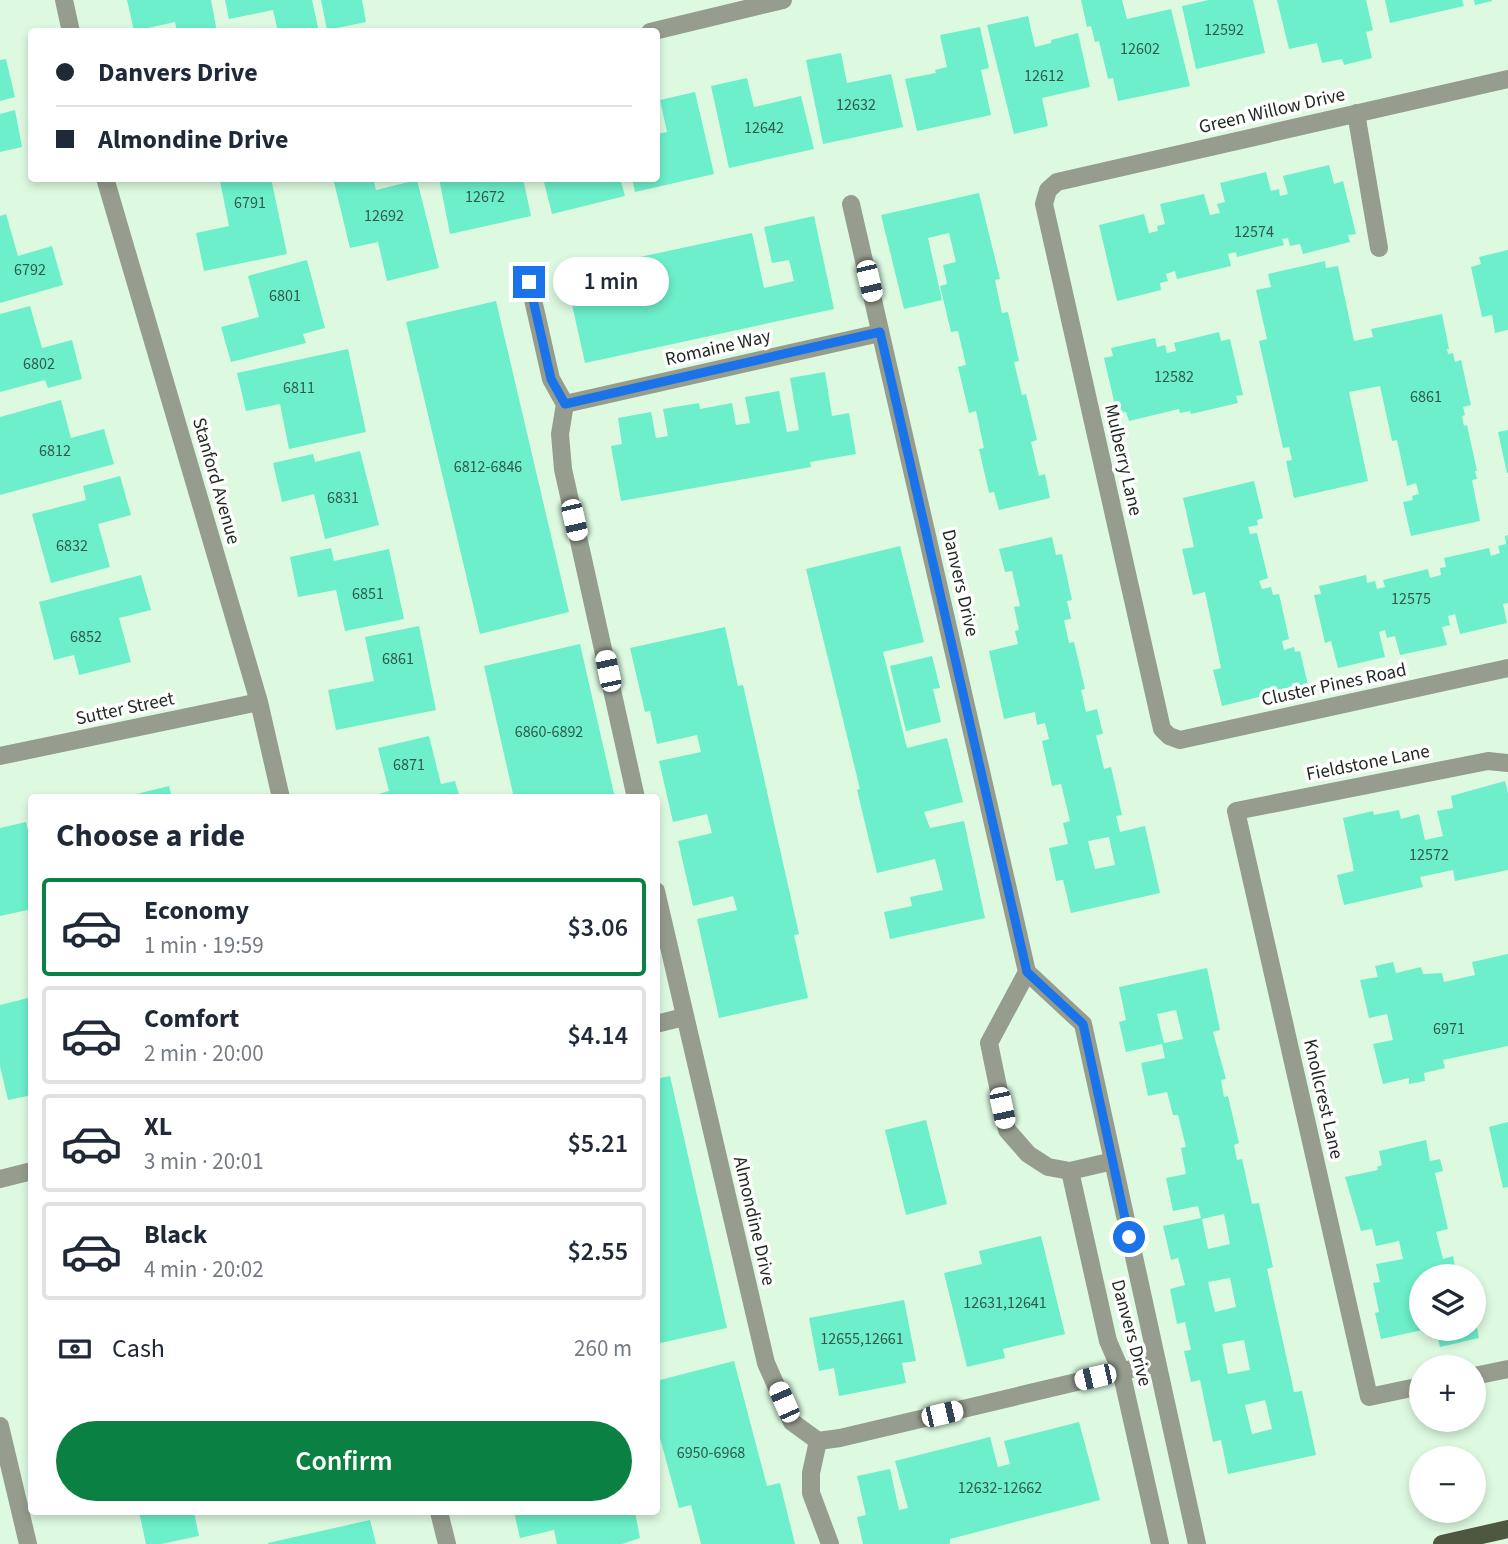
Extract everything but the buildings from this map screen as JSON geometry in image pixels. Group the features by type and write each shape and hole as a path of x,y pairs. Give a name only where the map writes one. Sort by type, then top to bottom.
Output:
{"main road":[{"path":"1442,1544 1508,1529"}],"street":[{"path":"64,0 70,28"},
{"path":"660,30 783,0"},
{"name":"Green Willow Drive","path":"1048,190 1057,182 1508,79"},
{"path":"1356,114 1379,248"},
{"name":"Stanford Avenue","path":"106,182 259,702 280,794"},
{"name":"Mulberry Lane","path":"1048,190 1044,204 1162,729 1169,737"},
{"name":"Danvers Drive","path":"851,204 1027,972 1083,1024 1197,1544"},
{"path":"529,282 551,379 565,404 559,434 563,469 635,794"},
{"name":"Romaine Way","path":"565,404 880,332"},
{"name":"Cluster Pines Road","path":"1169,737 1180,740 1508,668"},
{"name":"Sutter Street","path":"0,756 259,702"},
{"name":"Fieldstone Lane","path":"1237,811 1488,761 1508,763"},
{"name":"Knollcrest Lane","path":"1237,811 1369,1397 1409,1389"},
{"name":"Almondine Drive","path":"660,909 766,1363 792,1422 818,1441"},
{"path":"1027,972 989,1043 1007,1130 1028,1154 1048,1167 1070,1171 1113,1161"},
{"path":"660,1023 684,1017"},
{"name":"Danvers Drive","path":"1070,1171 1108,1341 1121,1371 1160,1544"},
{"path":"0,1178 28,1172"},
{"path":"830,1544 811,1493 811,1473 818,1441 1157,1363"},
{"path":"1486,1374 1508,1369"},
{"path":"0,1426 28,1544"},
{"path":"440,1515 447,1544"}],"route":[{"path":"529,282 551,379 565,404 880,332 1027,972 1083,1024 1129,1237"}]}
